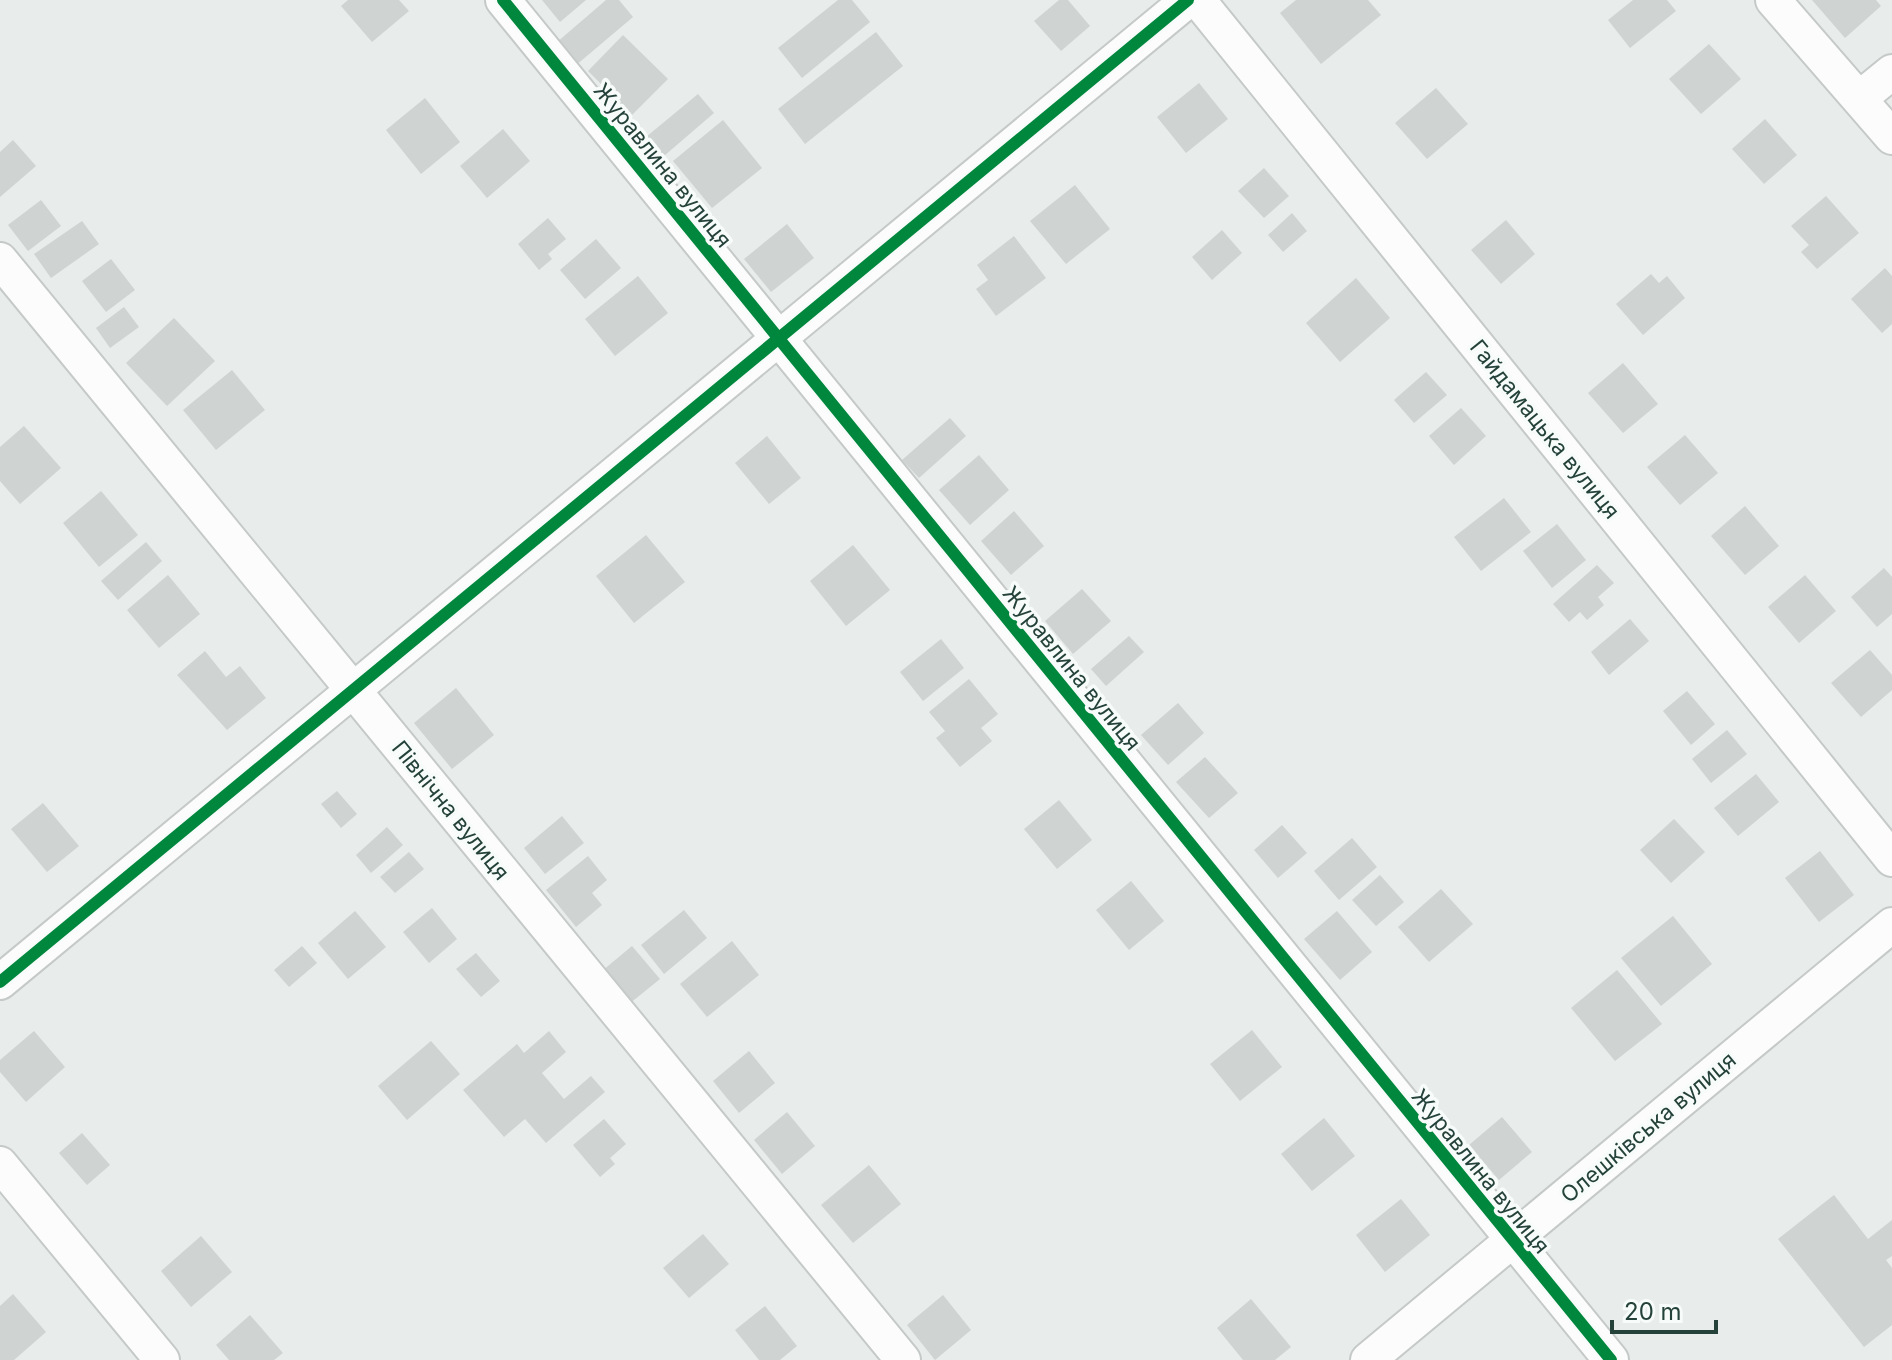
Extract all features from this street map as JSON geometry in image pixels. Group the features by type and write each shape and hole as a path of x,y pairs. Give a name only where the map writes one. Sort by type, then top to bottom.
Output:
{"street":[{"name":"Журавлина вулиця","path":"503,0 1611,1360"},
{"path":"0,982 1188,0"},
{"name":"Гайдамацька вулиця","path":"1198,0 1892,859"},
{"path":"1773,0 1892,137"},
{"path":"1860,98 1892,72"},
{"name":"Північна вулиця","path":"0,260 903,1360"},
{"name":"Олешківська вулиця","path":"1368,1360 1892,925"},
{"path":"0,1164 162,1360"}],"building":[{"path":"348,0 399,0 409,11 372,42 341,6"},
{"path":"542,0 586,0 560,22"},
{"path":"606,0 619,0 633,17 575,66 556,43"},
{"path":"838,0 852,0 870,22 802,78 778,48"},
{"path":"1059,0 1068,0 1090,26 1061,51 1034,21"},
{"path":"1296,0 1368,0 1381,15 1321,64 1280,13"},
{"path":"1633,0 1667,0 1676,11 1630,48 1608,20"},
{"path":"1812,0 1876,0 1881,6 1845,38"},
{"path":"876,32 903,66 805,144 778,109"},
{"path":"623,35 668,79 632,115 588,71"},
{"path":"1709,44 1741,79 1701,114 1669,79"},
{"path":"1199,83 1228,119 1186,153 1157,117"},
{"path":"1436,88 1468,124 1427,159 1395,123"},
{"path":"698,94 714,113 657,162 640,142"},
{"path":"425,98 460,142 421,174 386,130"},
{"path":"1765,119 1797,155 1764,184 1732,149"},
{"path":"723,120 762,168 712,208 673,161"},
{"path":"503,129 530,161 487,198 460,166"},
{"path":"13,140 36,166 0,197 0,152"},
{"path":"1264,168 1289,196 1264,218 1238,191"},
{"path":"1075,185 1110,229 1066,264 1030,221"},
{"path":"1826,196 1859,233 1817,269 1801,252 1809,245 1791,226"},
{"path":"41,200 61,226 28,251 8,225"},
{"path":"1292,213 1307,231 1283,252 1268,235"},
{"path":"548,218 566,239 548,254 552,259 539,270 518,244"},
{"path":"1506,220 1535,254 1501,284 1471,250"},
{"path":"82,221 99,244 51,278 34,254"},
{"path":"787,224 814,258 771,292 744,259"},
{"path":"1222,230 1242,253 1212,280 1192,257"},
{"path":"1014,236 1046,278 996,316 976,289 988,280 977,265"},
{"path":"596,239 621,268 585,299 560,270"},
{"path":"111,259 135,290 106,312 82,281"},
{"path":"1885,268 1892,276 1892,324 1882,333 1851,299"},
{"path":"1651,274 1659,283 1667,276 1685,298 1643,335 1616,304"},
{"path":"638,276 668,313 615,356 585,319"},
{"path":"1356,278 1390,318 1340,362 1306,323"},
{"path":"124,307 139,327 110,348 96,328"},
{"path":"174,318 215,361 167,406 126,363"},
{"path":"1623,363 1658,404 1623,433 1588,393"},
{"path":"232,370 265,410 216,450 183,410"},
{"path":"1426,372 1447,395 1414,423 1394,400"},
{"path":"1461,408 1486,436 1454,465 1429,436"},
{"path":"950,418 966,436 919,478 902,460"},
{"path":"24,426 61,468 20,504 0,481 0,447"},
{"path":"1685,435 1718,473 1680,505 1647,467"},
{"path":"767,436 801,478 769,504 735,463"},
{"path":"979,455 1009,490 970,525 939,490"},
{"path":"101,491 138,535 99,567 63,523"},
{"path":"1504,498 1531,532 1481,571 1454,537"},
{"path":"1745,506 1779,546 1745,575 1711,536"},
{"path":"1014,511 1044,546 1011,575 981,541"},
{"path":"1557,524 1586,560 1552,588 1523,551"},
{"path":"646,535 685,582 634,623 596,576"},
{"path":"146,542 162,561 118,600 101,581"},
{"path":"853,545 890,590 846,626 810,581"},
{"path":"1597,565 1614,583 1598,597 1604,605 1587,620 1580,612 1569,622 1553,604"},
{"path":"1884,568 1892,577 1892,614 1877,627 1851,597"},
{"path":"168,575 200,614 159,648 127,610"},
{"path":"1805,575 1836,611 1799,643 1768,607"},
{"path":"1082,589 1111,621 1073,654 1045,621"},
{"path":"1630,619 1649,641 1609,675 1591,652"},
{"path":"1129,636 1144,652 1106,686 1091,669"},
{"path":"941,639 964,668 923,701 900,672"},
{"path":"1870,650 1892,675 1892,690 1861,717 1831,683"},
{"path":"205,651 226,677 240,666 266,698 227,730 177,675"},
{"path":"969,679 998,714 981,728 992,741 960,767 936,738 945,731 929,712"},
{"path":"456,688 494,735 452,769 414,723"},
{"path":"1687,691 1715,724 1691,745 1663,711"},
{"path":"1178,703 1204,733 1168,765 1141,735"},
{"path":"1727,730 1747,754 1711,783 1692,759"},
{"path":"1205,757 1238,793 1209,818 1176,782"},
{"path":"1756,774 1779,802 1738,836 1714,808"},
{"path":"337,791 357,814 341,828 321,804"},
{"path":"1059,800 1092,840 1057,869 1024,829"},
{"path":"43,803 79,846 47,872 11,829"},
{"path":"562,816 584,843 545,874 524,848"},
{"path":"1674,819 1705,852 1671,883 1640,850"},
{"path":"1282,825 1307,853 1278,878 1254,850"},
{"path":"387,827 403,845 371,873 356,855"},
{"path":"1352,838 1377,867 1339,900 1314,871"},
{"path":"1820,851 1854,895 1819,922 1785,878"},
{"path":"409,852 424,869 395,893 380,877"},
{"path":"588,856 607,880 592,893 602,905 576,927 546,890"},
{"path":"1380,875 1404,902 1376,926 1352,900"},
{"path":"1131,881 1164,921 1129,950 1096,910"},
{"path":"1441,889 1473,924 1429,962 1398,927"},
{"path":"432,908 457,939 429,963 403,932"},
{"path":"684,910 707,938 664,974 641,945"},
{"path":"355,911 386,947 348,979 318,943"},
{"path":"1337,911 1372,952 1340,980 1304,939"},
{"path":"1673,916 1712,964 1661,1006 1621,958"},
{"path":"732,941 759,975 707,1017 680,984"},
{"path":"302,946 317,963 289,987 274,970"},
{"path":"632,946 660,979 629,1004 602,971"},
{"path":"476,953 500,981 481,997 456,969"},
{"path":"1617,970 1662,1024 1615,1061 1571,1008"},
{"path":"1252,1030 1282,1067 1240,1101 1210,1064"},
{"path":"34,1031 65,1067 26,1102 0,1072 0,1060"},
{"path":"549,1031 566,1052 542,1073 564,1099 591,1076 605,1092 546,1143 525,1119 504,1137 463,1090 517,1044 524,1053"},
{"path":"431,1041 460,1074 407,1120 378,1086"},
{"path":"749,1051 775,1083 739,1113 713,1081"},
{"path":"787,1112 815,1146 782,1174 754,1140"},
{"path":"1502,1117 1532,1152 1499,1180 1469,1145"},
{"path":"1324,1118 1355,1156 1312,1191 1281,1154"},
{"path":"604,1119 626,1144 610,1158 615,1164 600,1177 573,1145"},
{"path":"82,1133 110,1165 87,1185 59,1153"},
{"path":"869,1165 901,1204 853,1243 821,1205"},
{"path":"1834,1195 1868,1239 1892,1220 1892,1256 1886,1260 1892,1268 1892,1325 1864,1347 1778,1239"},
{"path":"1401,1199 1430,1235 1385,1272 1356,1235"},
{"path":"703,1234 729,1264 689,1298 663,1268"},
{"path":"201,1236 232,1272 191,1307 161,1271"},
{"path":"13,1294 46,1332 14,1360 0,1360 0,1306"},
{"path":"943,1295 971,1330 935,1360 907,1325"},
{"path":"1251,1299 1291,1347 1275,1360 1243,1360 1217,1328"},
{"path":"765,1306 797,1346 780,1360 759,1360 735,1330"},
{"path":"250,1315 283,1353 274,1360 229,1360 216,1345"}],"cycle path":[{"path":"503,0 1611,1360"},
{"path":"0,982 1188,0"}]}
